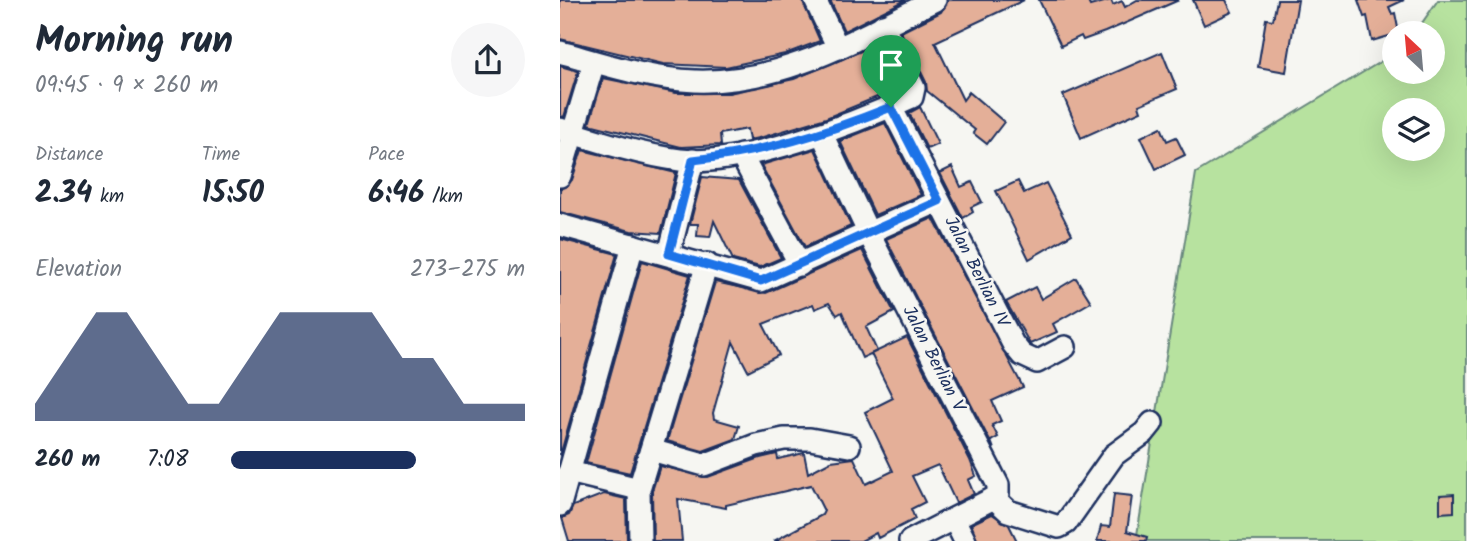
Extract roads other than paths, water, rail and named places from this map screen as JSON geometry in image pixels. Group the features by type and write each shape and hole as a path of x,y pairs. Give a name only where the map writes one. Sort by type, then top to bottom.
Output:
{"street":[{"path":"815,0 838,48"},
{"path":"560,51 594,62 667,78 718,80 799,65 934,0"},
{"path":"566,131 669,158 693,160 741,155 822,134 912,97 914,88 883,26"},
{"path":"560,176 566,131 594,62"},
{"name":"Jalan Berlian IV","path":"891,107 1013,344 1023,355 1037,362 1065,346"},
{"name":"Jalan Berlian V","path":"822,134 869,234 998,485 998,494 994,498"},
{"path":"741,155 800,265"},
{"path":"669,254 693,160"},
{"path":"560,225 761,281 939,201"},
{"path":"560,505 567,467 634,245"},
{"path":"640,541 639,489 707,264"},
{"path":"910,541 994,498 1008,511 1059,527 1066,523 1114,455 1144,433 1152,423"},
{"path":"651,450 704,466 755,445 784,439 810,439 849,446"},
{"path":"567,467 639,489"},
{"path":"954,519 965,541"}]}
